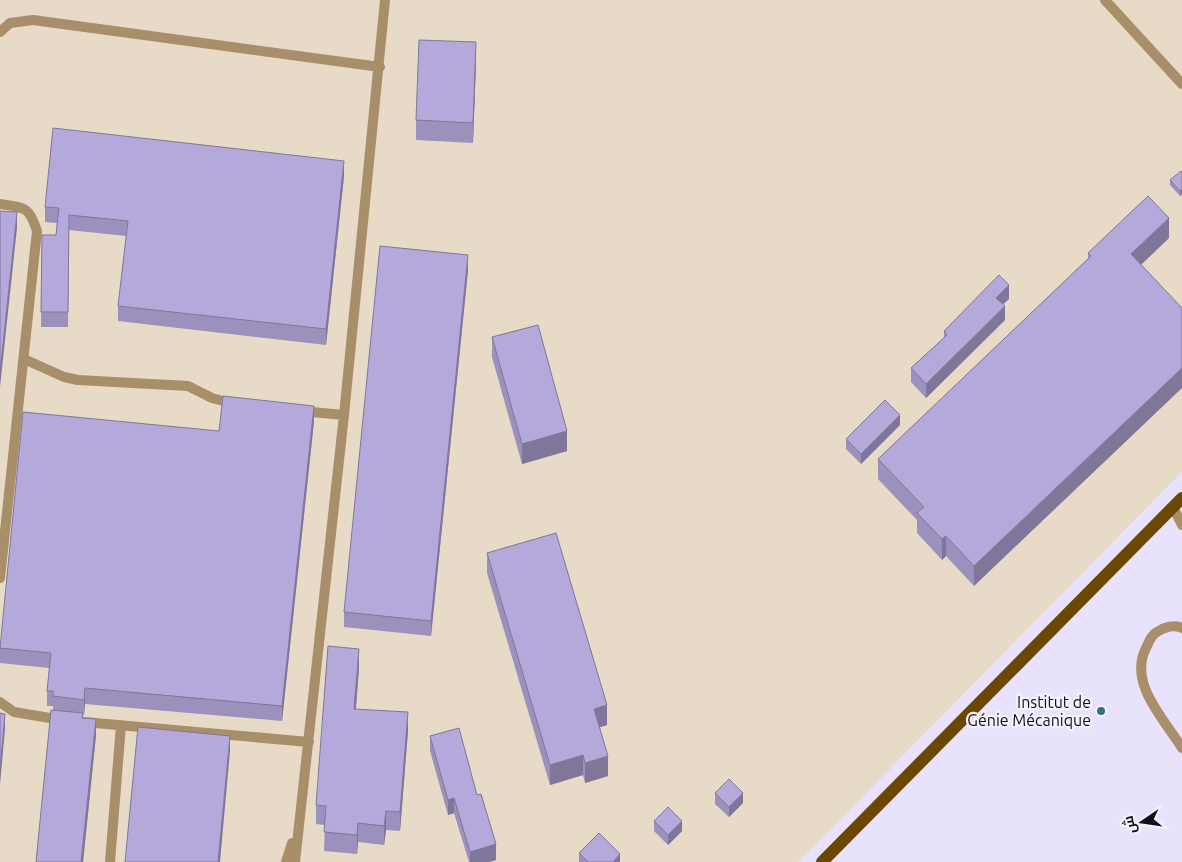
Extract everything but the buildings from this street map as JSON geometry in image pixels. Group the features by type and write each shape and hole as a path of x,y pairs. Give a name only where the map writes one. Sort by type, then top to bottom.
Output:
{"main road":[{"path":"822,862 1182,498"}],"lane":[{"path":"295,862 344,415 380,67 385,0"},
{"path":"1105,0 1182,84"},
{"path":"0,32 10,23 34,20 380,67"},
{"path":"0,204 24,208 31,213 37,231 0,578"},
{"path":"24,359 64,377 78,380 188,386 228,404 247,406"},
{"path":"286,409 344,415"},
{"path":"1173,507 1182,525"},
{"path":"1182,628 1163,627 1154,634 1143,653 1140,675 1143,688 1182,748"},
{"path":"0,702 14,712 30,715 309,742"},
{"path":"110,862 121,725"},
{"path":"286,862 301,814"}],"shaded area":[{"path":"0,0 1182,0 1182,472 798,862 0,862"}],"place":[{"name":"Institut de Génie Mécanique","path":"1101,711"}]}
